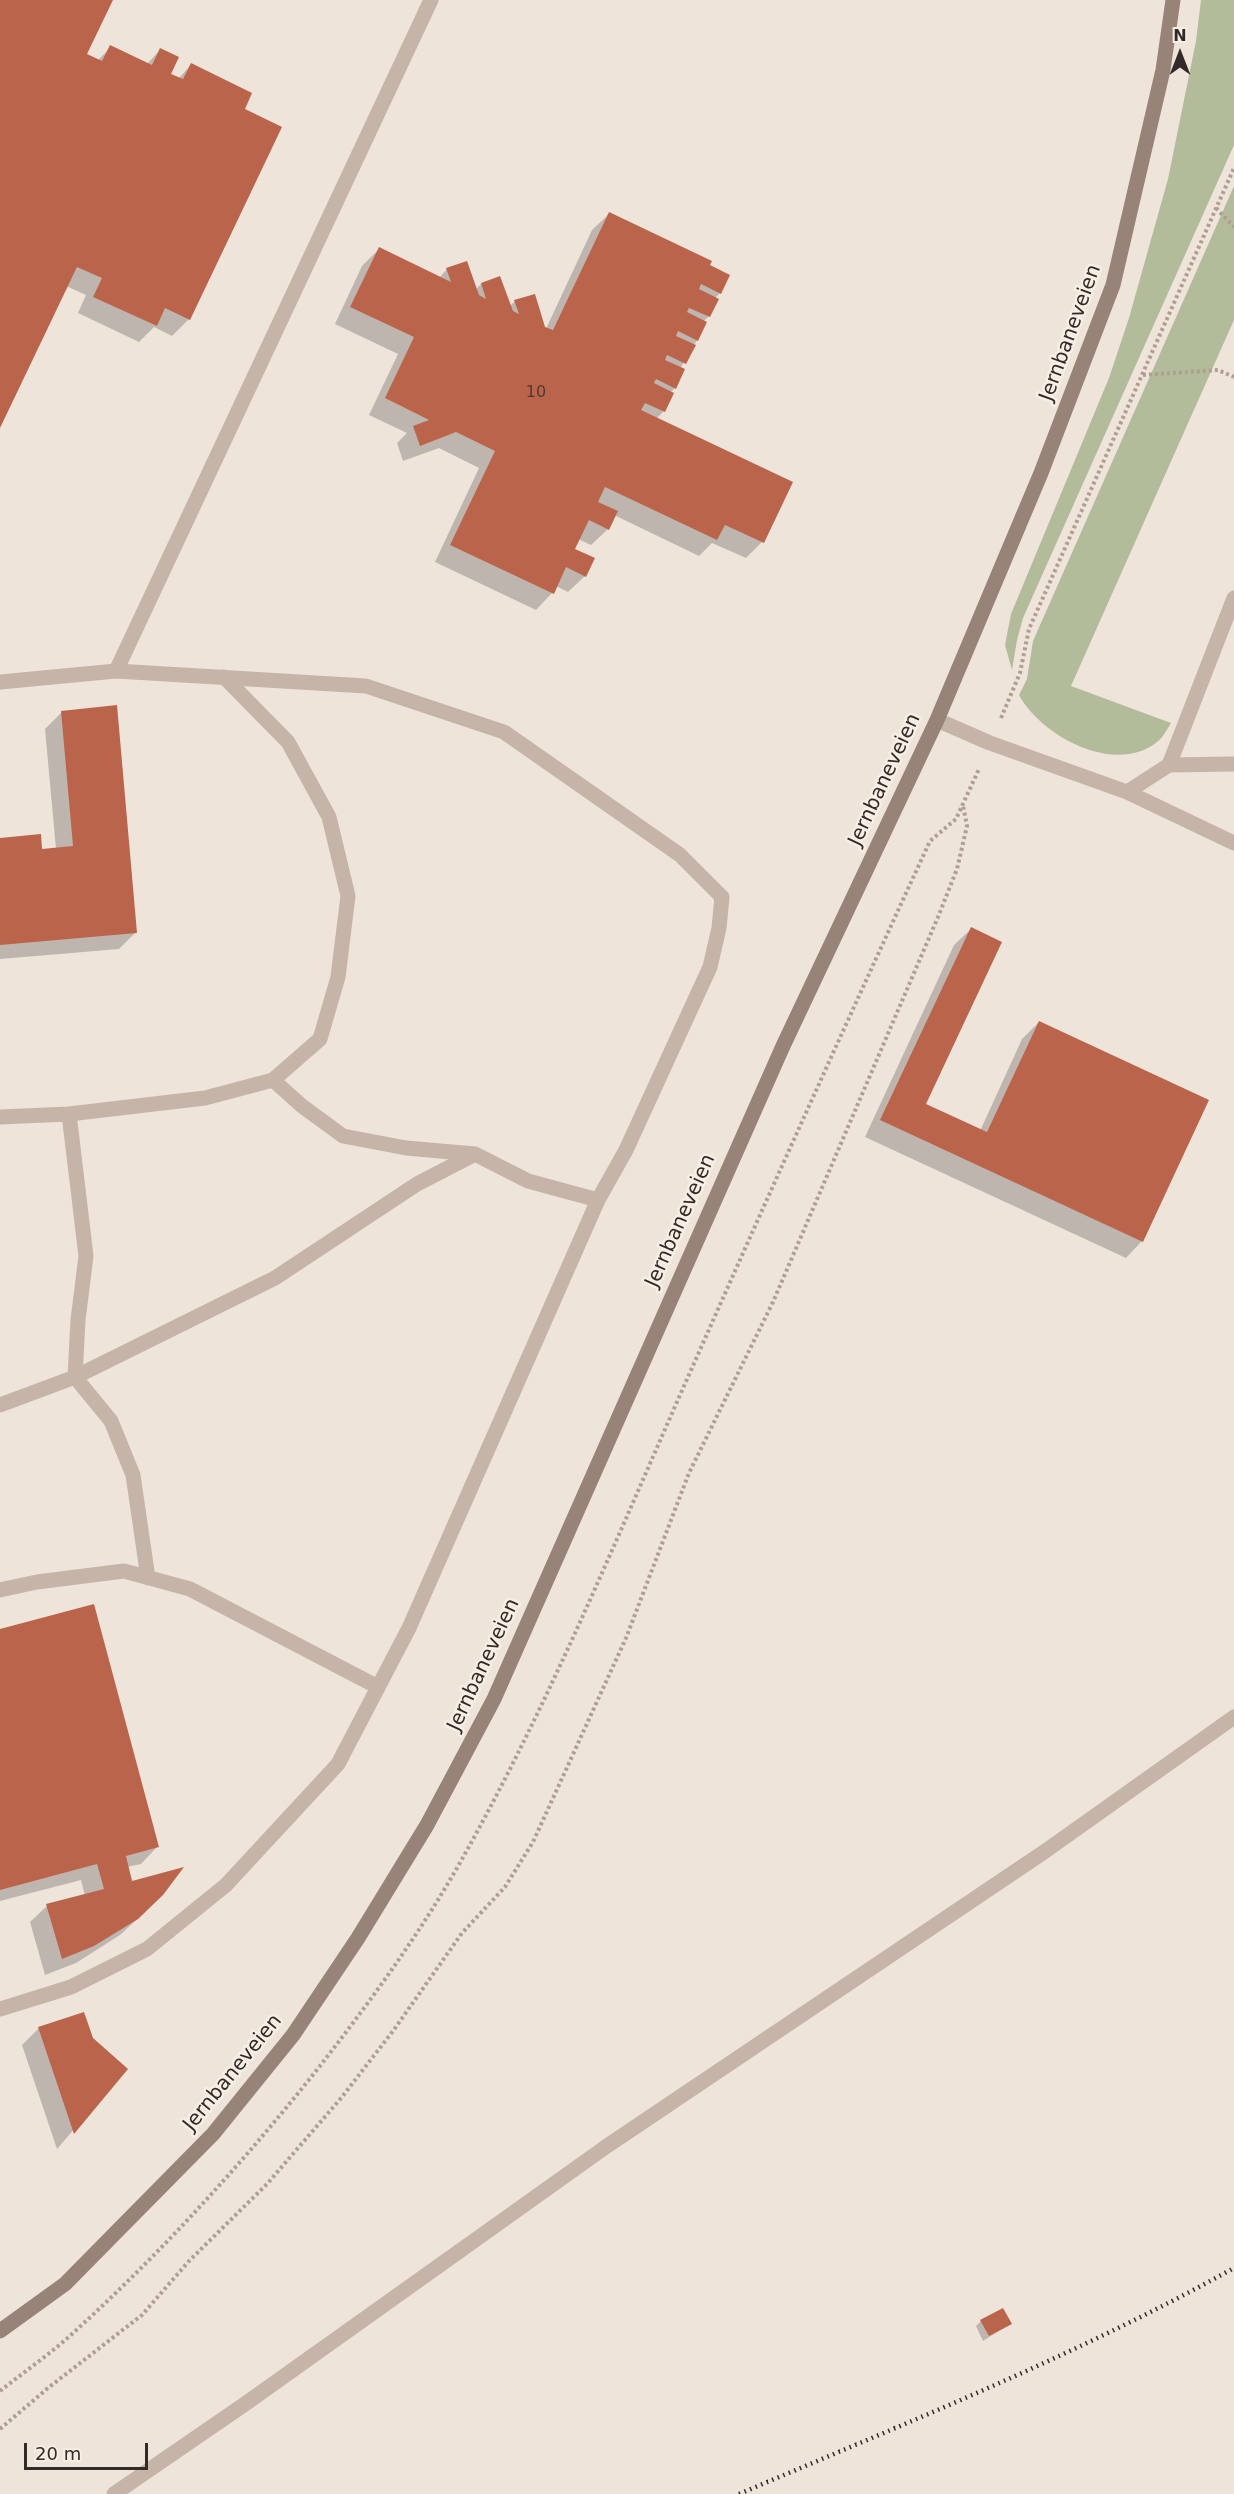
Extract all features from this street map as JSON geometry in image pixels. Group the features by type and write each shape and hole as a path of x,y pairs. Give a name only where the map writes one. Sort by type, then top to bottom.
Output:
{"street":[{"name":"Jernbaneveien","path":"0,2331 65,2284 213,2134 293,2035 358,1938 427,1825 494,1699 783,1046 937,720 1041,473 1113,285 1163,70 1173,0"}],"lane":[{"path":"116,671 431,0"},
{"path":"1169,765 1234,598"},
{"path":"0,682 116,671 366,686 504,732 680,855 722,897 719,928 710,967 626,1150 598,1200 409,1628 338,1764 226,1886 147,1949 71,1987 0,2009"},
{"path":"0,1117 69,1114 205,1098 273,1080 320,1039 338,977 348,896 330,817 288,742 224,677"},
{"path":"937,720 990,743 1127,792 1234,843"},
{"path":"1127,792 1169,765 1234,764"},
{"path":"273,1080 302,1106 343,1136 406,1148 475,1154 528,1182 598,1200"},
{"path":"69,1114 86,1256 78,1320 75,1377 111,1421 133,1475 148,1578"},
{"path":"0,1405 75,1377 275,1278 417,1184 475,1154"},
{"path":"0,1590 37,1582 124,1571 190,1589 378,1687"},
{"path":"114,2494 245,2404 607,2146 1044,1852 1234,1716"}],"path":[{"path":"1216,208 1234,226"},
{"path":"1143,375 1218,370 1234,376"},
{"path":"0,2429 48,2388 142,2315 189,2261 267,2184 342,2097 393,2031 462,1933 505,1887 533,1842 626,1638 689,1473 773,1302 938,916 957,869 967,826 963,804"}],"green space":[{"path":"1201,0 1234,0 1234,145 1023,618 1012,670 1005,645 1011,614 1109,378 1129,318 1168,179 1196,41"},
{"path":"1234,186 1234,320 1071,686 1171,723 1159,740 1140,751 1121,755 1101,753 1080,747 1061,737 1030,710 1019,695 1027,679 1033,641"}],"building":[{"path":"0,0 113,0 87,54 102,61 110,45 152,65 160,48 179,57 171,74 183,79 191,63 252,93 245,109 282,127 190,320 165,308 157,326 93,297 102,278 77,267 0,428"},
{"path":"609,212 712,261 710,265 730,275 721,294 701,284 699,289 719,299 710,317 689,308 687,312 707,322 698,341 678,331 676,336 696,345 686,364 667,355 665,360 685,369 676,389 656,379 654,383 674,393 665,412 645,403 641,410 793,482 764,543 725,525 717,540 605,487 598,502 618,511 609,530 589,520 575,549 595,558 586,577 566,567 554,594 450,545 495,451 456,432 420,446 413,426 429,420 385,398 414,337 350,307 379,247 451,282 446,268 467,261 479,295 486,299 481,283 500,276 513,311 519,314 514,300 535,294 545,327 553,330"},
{"path":"117,705 137,933 0,945 0,838 41,834 42,849 73,846 61,711"},
{"path":"971,927 1002,942 926,1104 987,1132 1039,1021 1209,1100 1143,1242 880,1120"},
{"path":"94,1604 159,1847 126,1856 132,1881 184,1867 163,1895 138,1919 94,1946 62,1959 46,1904 104,1889 97,1864 0,1890 0,1629"},
{"path":"84,2012 93,2038 128,2069 74,2134 38,2027"},
{"path":"1003,2308 1012,2324 989,2336 980,2320"}],"railway":[{"path":"739,2494 1052,2359 1234,2268"}]}
